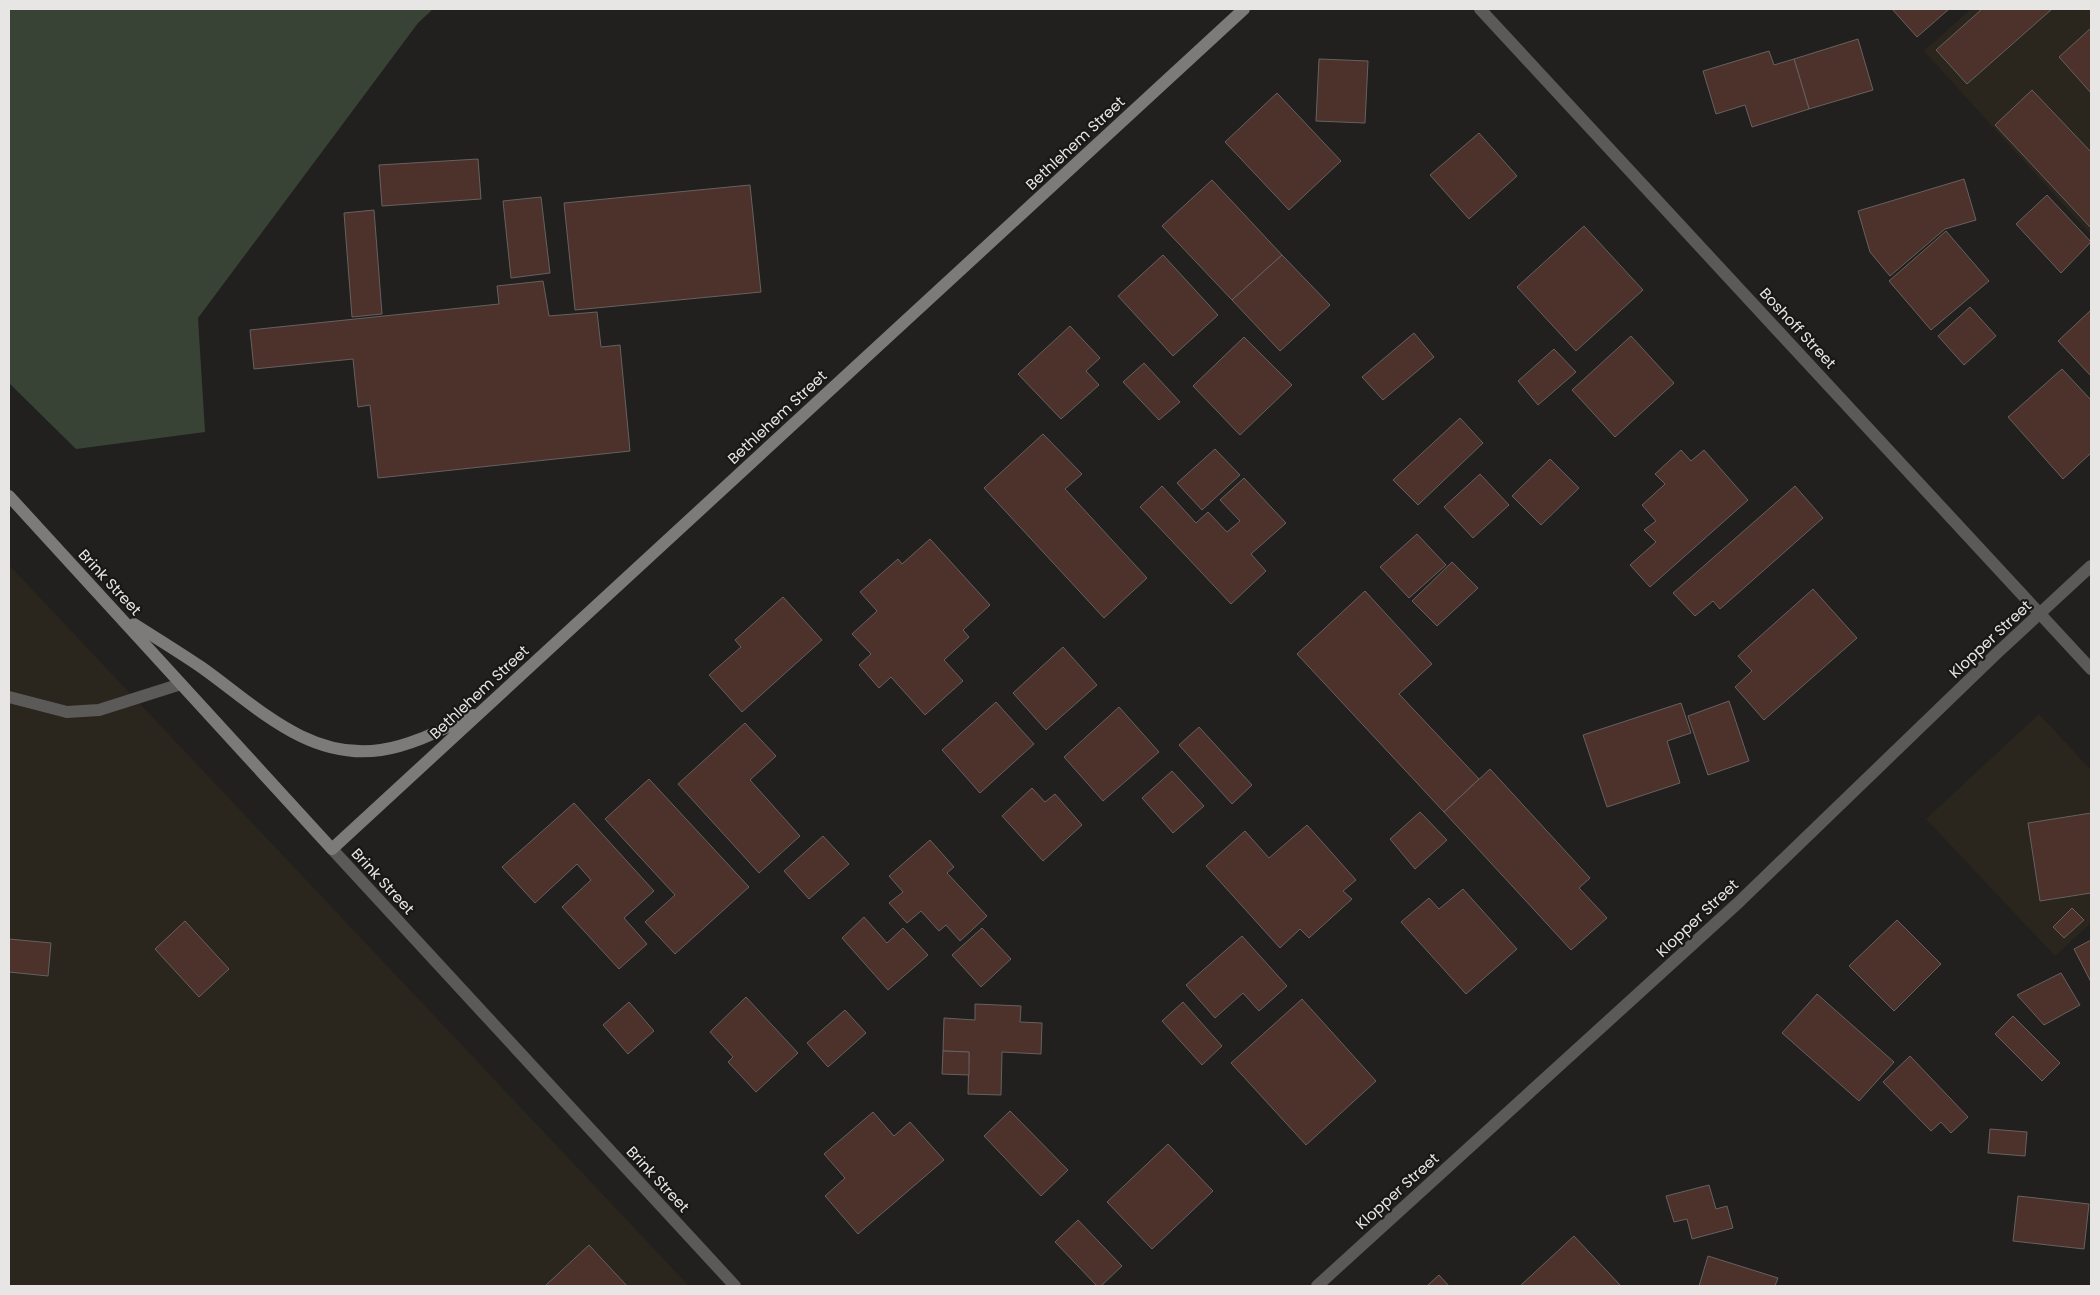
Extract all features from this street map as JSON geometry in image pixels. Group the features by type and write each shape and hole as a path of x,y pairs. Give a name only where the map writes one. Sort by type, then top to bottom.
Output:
{"main road":[{"name":"Bethlehem Street","path":"332,849 1244,9"},
{"name":"Brink Street","path":"9,496 332,849"},
{"path":"119,615 200,667 284,728 321,746 350,750 380,750 418,740 483,710"}],"street":[{"name":"Boshoff Street","path":"1480,9 2091,669"},
{"name":"Klopper Street","path":"1317,1286 1740,902 2091,566"},
{"path":"9,697 67,712 99,710 181,684"},
{"name":"Brink Street","path":"332,849 735,1286"}],"shaded area":[{"path":"1971,9 2091,9 2091,235 1924,51"},
{"path":"9,565 689,1286 9,1286"},
{"path":"2039,714 2091,770 2091,923 2055,956 1926,819"}],"green space":[{"path":"9,9 433,9 418,23 198,318 205,432 76,449 9,383"}],"building":[{"path":"1892,9 1949,9 1917,37"},
{"path":"1982,9 2052,9 1967,84 1936,50"},
{"path":"2091,28 2091,93 2059,57"},
{"path":"1858,39 1873,90 1809,109 1794,59"},
{"path":"1769,51 1774,65 1794,59 1809,109 1752,127 1745,105 1716,114 1703,71"},
{"path":"1319,59 1368,61 1365,123 1316,121"},
{"path":"2032,90 2091,152 2091,228 1995,125"},
{"path":"1277,93 1341,161 1289,210 1225,142"},
{"path":"1479,133 1517,176 1469,219 1430,175"},
{"path":"478,159 481,199 382,206 379,165"},
{"path":"1964,179 1976,220 1945,229 1890,276 1870,252 1858,211"},
{"path":"1212,180 1282,255 1232,300 1162,226"},
{"path":"750,185 761,292 575,310 564,203"},
{"path":"2047,195 2091,242 2061,273 2016,224"},
{"path":"541,197 550,273 511,278 503,201"},
{"path":"374,210 382,314 352,317 344,213"},
{"path":"1584,226 1643,290 1576,351 1517,287"},
{"path":"1946,231 1989,281 1931,330 1889,281"},
{"path":"1163,255 1218,315 1173,356 1118,296"},
{"path":"1282,255 1330,305 1280,351 1232,300"},
{"path":"543,281 549,316 597,312 601,347 620,345 630,451 378,478 370,405 358,407 353,359 254,369 250,330 499,304 497,286"},
{"path":"1970,307 1996,336 1964,365 1938,336"},
{"path":"2091,310 2091,376 2058,341"},
{"path":"1070,326 1100,358 1086,371 1099,385 1061,419 1018,374"},
{"path":"1414,333 1434,357 1383,400 1362,377"},
{"path":"1631,336 1674,383 1615,437 1572,390"},
{"path":"1244,337 1292,385 1240,435 1193,386"},
{"path":"1554,349 1576,372 1538,405 1518,381"},
{"path":"1144,363 1180,402 1159,420 1123,382"},
{"path":"2062,369 2091,400 2091,453 2063,479 2008,417"},
{"path":"1460,418 1483,443 1418,505 1393,480"},
{"path":"1043,434 1082,474 1065,489 1147,578 1104,618 984,488"},
{"path":"1215,449 1240,475 1202,510 1177,483"},
{"path":"1681,450 1691,461 1704,450 1748,500 1650,587 1630,565 1656,542 1644,530 1656,521 1642,505 1665,484 1655,474"},
{"path":"1550,459 1579,488 1541,525 1512,496"},
{"path":"1480,474 1509,505 1473,538 1444,507"},
{"path":"1244,478 1286,523 1251,554 1266,571 1231,604 1140,507 1162,486 1196,523 1208,512 1227,532 1240,521 1220,500"},
{"path":"1795,486 1823,518 1720,609 1713,601 1695,616 1673,593"},
{"path":"1417,534 1446,565 1409,598 1380,567"},
{"path":"930,539 990,605 963,630 969,637 944,660 963,681 925,715 891,677 879,688 859,665 871,654 852,634 877,611 860,592 898,559 902,564"},
{"path":"1452,562 1478,588 1437,626 1412,601"},
{"path":"1813,589 1857,638 1764,720 1735,687 1752,671 1738,656"},
{"path":"1365,591 1432,664 1399,694 1479,779 1444,812 1297,654"},
{"path":"783,597 822,640 742,712 709,675 741,647 735,640"},
{"path":"1063,647 1097,685 1046,730 1013,693"},
{"path":"1729,701 1749,761 1708,775 1688,716"},
{"path":"996,702 1034,744 980,793 942,750"},
{"path":"1681,703 1691,733 1667,741 1680,783 1607,807 1583,735"},
{"path":"1119,707 1159,752 1103,801 1064,757"},
{"path":"745,723 776,756 750,780 800,836 759,873 678,784"},
{"path":"1199,727 1252,785 1232,804 1179,745"},
{"path":"1490,769 1590,878 1579,888 1607,918 1571,950 1444,812"},
{"path":"1172,771 1204,806 1173,833 1142,798"},
{"path":"649,779 749,887 675,954 645,922 675,895 605,819"},
{"path":"1032,788 1045,802 1055,794 1082,825 1043,861 1002,816"},
{"path":"574,803 654,891 624,918 647,944 619,969 562,907 591,880 577,864 535,903 502,867"},
{"path":"1420,812 1447,840 1415,869 1390,839"},
{"path":"2091,813 2091,893 2040,901 2028,823"},
{"path":"1307,825 1356,880 1343,891 1352,899 1309,938 1300,929 1280,948 1206,866 1245,831 1269,858"},
{"path":"823,836 849,864 809,899 784,871"},
{"path":"930,840 954,867 947,873 987,916 960,941 946,925 939,931 921,911 907,923 889,903 903,892 889,876"},
{"path":"1463,889 1517,949 1466,994 1401,922 1429,898 1439,909"},
{"path":"2072,908 2084,920 2064,938 2053,927"},
{"path":"864,917 887,943 903,928 928,955 888,990 842,938"},
{"path":"1897,920 1941,964 1894,1011 1849,966"},
{"path":"185,921 229,969 199,997 155,949"},
{"path":"982,928 1011,959 981,987 952,955"},
{"path":"1242,936 1287,986 1259,1011 1243,993 1215,1018 1186,985"},
{"path":"9,939 51,943 48,976 9,972"},
{"path":"2091,940 2091,982 2074,949"},
{"path":"2061,973 2080,1005 2044,1025 2017,995"},
{"path":"1817,994 1894,1062 1859,1101 1782,1033"},
{"path":"746,997 798,1053 756,1092 728,1062 733,1057 710,1032"},
{"path":"1302,999 1376,1081 1306,1145 1231,1063"},
{"path":"629,1002 654,1031 628,1054 603,1025"},
{"path":"1183,1002 1222,1046 1202,1065 1162,1021"},
{"path":"975,1004 1021,1006 1020,1022 1042,1023 1041,1054 1002,1052 1001,1095 968,1094 969,1052 943,1051 944,1018 975,1020"},
{"path":"845,1010 866,1033 828,1067 807,1043"},
{"path":"2013,1016 2060,1063 2042,1081 1995,1034"},
{"path":"943,1051 969,1052 969,1075 942,1074"},
{"path":"1910,1056 1968,1117 1951,1133 1941,1122 1931,1131 1883,1082"},
{"path":"1010,1111 1068,1170 1041,1196 984,1136"},
{"path":"873,1112 894,1136 910,1122 944,1160 858,1234 825,1196 845,1178 824,1154"},
{"path":"1990,1129 2027,1132 2025,1156 1988,1153"},
{"path":"1168,1144 1213,1191 1152,1249 1107,1202"},
{"path":"1709,1185 1716,1209 1727,1206 1733,1228 1692,1239 1687,1219 1674,1222 1666,1196"},
{"path":"2018,1196 2089,1204 2084,1249 2013,1241"},
{"path":"1078,1220 1122,1266 1101,1286 1097,1286 1055,1242"},
{"path":"1574,1236 1621,1286 1520,1286"},
{"path":"589,1245 627,1286 545,1286"},
{"path":"1708,1256 1778,1278 1775,1286 1699,1286"},
{"path":"1439,1275 1449,1286 1427,1286"}]}
